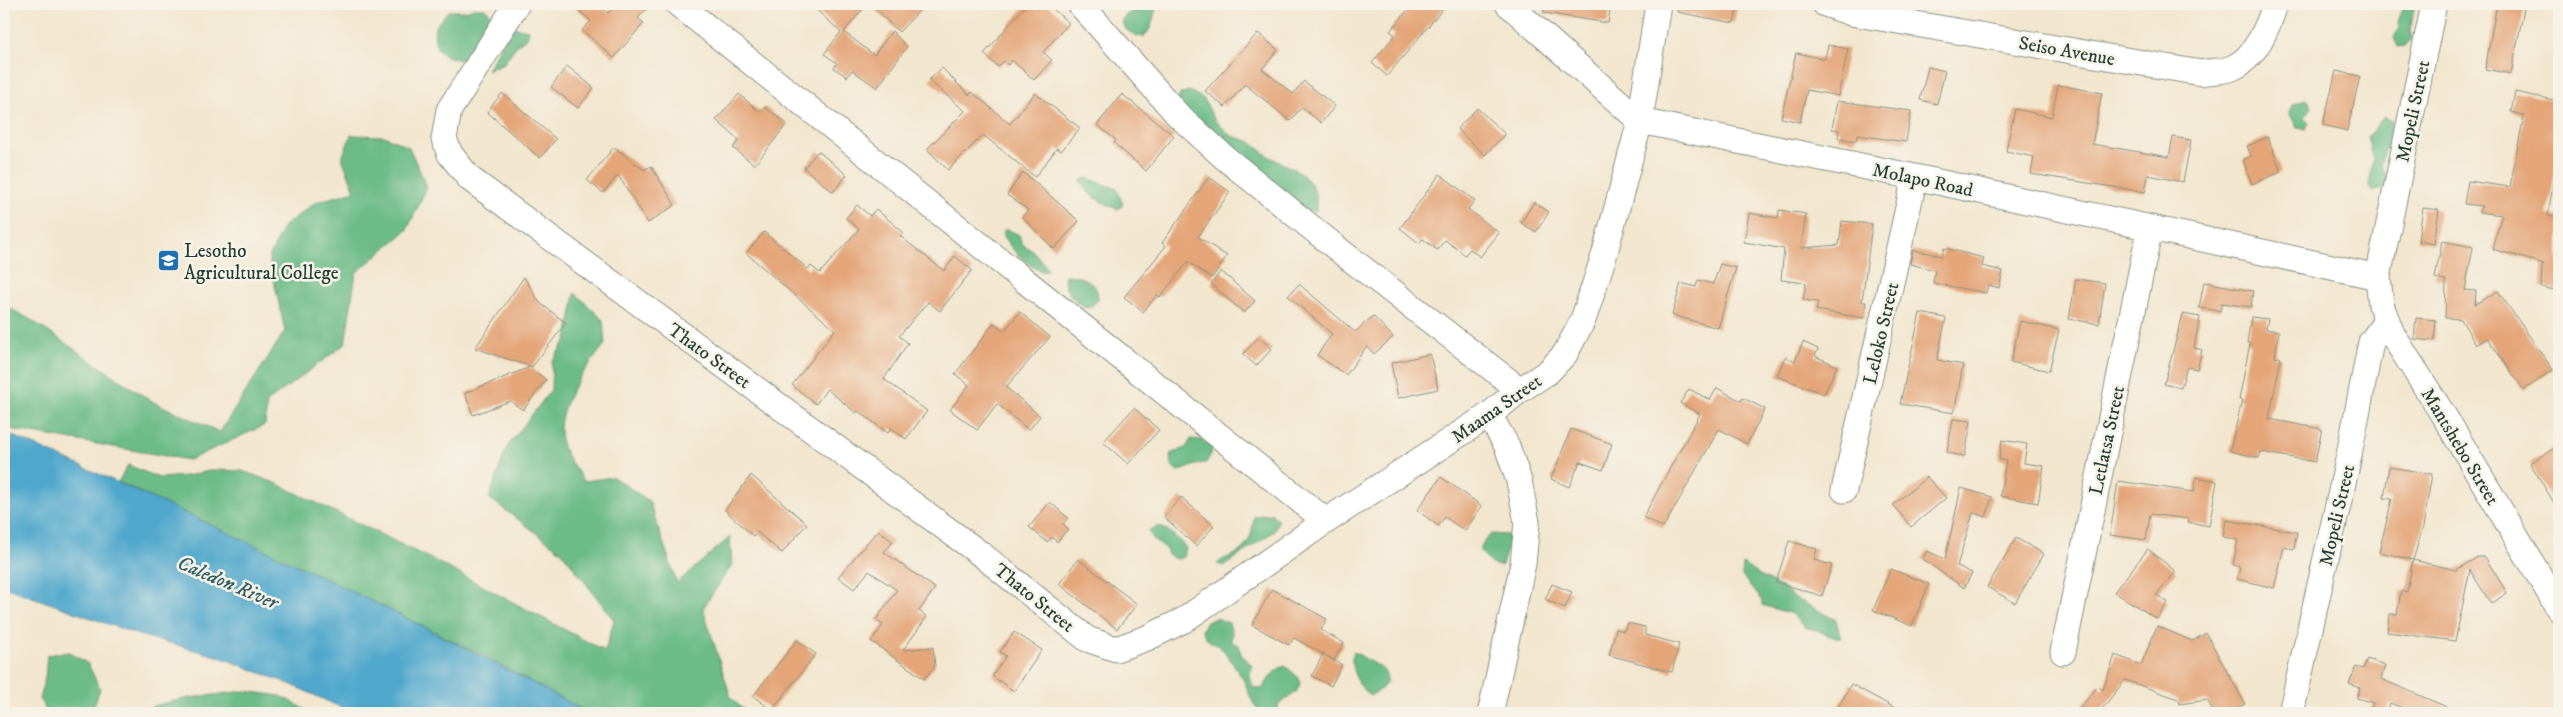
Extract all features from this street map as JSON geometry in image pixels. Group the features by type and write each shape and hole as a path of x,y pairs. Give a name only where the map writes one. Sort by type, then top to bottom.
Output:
{"street":[{"name":"Thato Street","path":"518,4 449,110 444,139 450,154 470,179 982,555 1087,639 1116,649"},
{"path":"678,4 1326,521"},
{"path":"1080,4 1178,115 1224,157 1344,254 1520,390"},
{"path":"1508,4 1640,121"},
{"name":"Maama Street","path":"1116,649 1147,638 1184,620 1326,521 1489,415 1520,390 1548,372 1565,354 1583,320 1604,256 1640,121 1658,4"},
{"name":"Seiso Avenue","path":"1825,4 1851,13 2201,73 2233,68 2251,53 2271,20 2275,4"},
{"name":"Mopeli Street","path":"2378,278 2434,4"},
{"name":"Molapo Road","path":"1640,121 1915,176 2378,278"},
{"name":"Leloko Street","path":"1844,490 1915,176"},
{"name":"Letlatsa Street","path":"2062,652 2150,228"},
{"name":"Mantshebo Street","path":"2378,278 2382,305 2392,334 2449,424 2559,609"},
{"name":"Mopeli Street","path":"2291,713 2347,465 2371,342 2387,320"},
{"path":"1489,415 1507,446 1519,481 1527,522 1523,564 1491,710"}],"green space":[{"path":"1147,4 1157,4 1151,27 1144,37 1133,34 1126,29 1122,19 1129,13"},
{"path":"2404,4 2415,4 2410,31 2412,39 2405,46 2398,47 2394,38 2399,27 2398,19"},
{"path":"473,8 485,8 495,19 468,61 453,58 442,53 435,43 435,27 448,11 466,11"},
{"path":"513,27 528,30 528,36 516,46 504,63 487,70"},
{"path":"1189,91 1204,99 1214,119 1231,136 1249,141 1270,157 1301,173 1312,185 1316,197 1316,211 1306,211 1178,104 1180,94"},
{"path":"2305,99 2309,101 2311,108 2305,117 2309,123 2305,129 2297,128 2290,114 2292,105"},
{"path":"2384,117 2392,121 2391,136 2380,164 2387,179 2384,187 2373,192 2369,186 2373,159 2367,137"},
{"path":"351,135 384,136 409,147 427,187 407,230 356,273 345,344 267,402 265,425 189,460 4,428 4,305 31,320 151,401 220,432 285,331 269,258 284,226 316,202 355,191 342,158"},
{"path":"1087,178 1117,189 1123,205 1118,209 1095,198 1086,190 1081,180"},
{"path":"1007,229 1019,235 1022,244 1034,252 1048,269 1043,272 1019,256 1002,232"},
{"path":"1065,275 1088,280 1096,288 1098,300 1089,308 1083,307 1072,297 1067,289 1064,280"},
{"path":"575,293 603,320 605,344 580,378 566,403 560,430 564,449 584,481 613,477 649,501 677,583 730,537 732,565 703,608 731,698 747,713 588,713 484,656 333,582 118,482 128,465 159,478 187,476 214,470 242,471 278,484 437,562 605,651 614,620 561,551 489,498 507,447 551,390 552,361 567,339"},
{"path":"1191,439 1202,440 1212,447 1211,454 1206,463 1177,471 1171,464 1170,454 1186,448"},
{"path":"1272,514 1278,521 1274,531 1224,566 1217,564 1237,553 1246,545 1251,535 1254,517"},
{"path":"1158,526 1170,532 1186,548 1184,557 1175,559 1168,555 1166,548 1156,542 1148,531"},
{"path":"1492,534 1508,535 1509,542 1502,565 1492,564 1480,551 1484,541"},
{"path":"1743,564 1761,577 1785,589 1793,597 1836,620 1841,638 1805,628 1792,614 1762,605 1762,600 1742,576"},
{"path":"1216,618 1229,623 1232,632 1231,642 1239,645 1241,654 1252,665 1250,676 1253,687 1262,689 1274,672 1285,666 1298,677 1301,683 1296,692 1278,705 1279,713 1264,713 1256,707 1245,682 1228,656 1205,635 1202,630 1207,622"},
{"path":"69,652 88,664 100,689 93,709 87,713 48,713 39,699 45,678 47,655"},
{"path":"1354,652 1379,667 1385,673 1387,682 1381,689 1370,696 1362,688 1355,676 1352,663"},
{"path":"245,691 281,696 311,713 154,713 152,706 189,698"}],"water":[{"name":"Caledon River","path":"4,432 152,498 372,601 588,713 353,713 292,685 217,656 139,635 4,587"}],"building":[{"path":"571,4 597,4 608,13 615,4 651,4 638,18 644,23 614,58 582,30 591,21"},
{"path":"810,4 867,4 844,32 874,55 892,31 907,47 877,88 852,70 847,77 834,68 837,63 824,54 841,32"},
{"path":"870,4 926,4 899,32"},
{"path":"1027,4 1047,4 1069,23 1043,52 1052,60 1034,80 1012,60 1008,65 1004,61 998,67 984,54"},
{"path":"1413,4 1447,4 1387,76 1372,63 1395,35 1390,31"},
{"path":"1545,4 1611,4 1608,23 1544,13"},
{"path":"1678,4 1738,4 1734,23 1677,12"},
{"path":"2497,4 2525,4 2511,74 2485,69"},
{"path":"1258,33 1278,50 1262,69 1293,94 1304,81 1335,106 1321,123 1302,107 1290,121 1245,84 1225,107 1205,91"},
{"path":"1828,45 1848,49 1838,96 1807,90 1800,122 1781,118 1796,53 1825,59"},
{"path":"567,66 594,88 578,108 551,87"},
{"path":"1928,67 1945,71 1937,104 1920,100"},
{"path":"942,68 969,95 972,92 1010,124 1035,93 1080,128 1061,151 1057,148 1035,177 983,135 948,170 927,149 965,111 929,80"},
{"path":"2336,71 2360,76 2347,131 2323,125"},
{"path":"2058,85 2102,93 2092,144 2169,157 2173,137 2191,140 2183,182 2148,175 2145,192 2031,174 2034,157 2006,151 2015,109 2052,117"},
{"path":"2515,92 2559,101 2559,160 2557,160 2548,215 2559,217 2559,291 2541,287 2542,265 2544,264 2492,249 2502,215 2479,212 2482,206 2464,204 2468,181 2510,187 2524,115 2511,112"},
{"path":"502,93 556,139 540,158 487,112"},
{"path":"739,94 760,112 765,107 787,124 755,165 733,148 739,140 716,120"},
{"path":"1122,94 1174,136 1146,171 1114,143 1116,140 1097,125"},
{"path":"1837,101 1911,111 1906,142 1857,135 1856,141 1838,138 1839,130 1832,129"},
{"path":"1477,108 1505,134 1485,155 1457,129"},
{"path":"2268,137 2281,172 2252,184 2243,160 2251,156 2247,146"},
{"path":"614,147 644,170 651,166 675,205 648,223 618,175 603,193 587,180"},
{"path":"818,151 847,175 833,192 804,168"},
{"path":"1023,172 1079,221 1054,249 1022,217 1028,210 1007,195"},
{"path":"1440,174 1475,201 1468,209 1499,233 1480,257 1470,249 1465,255 1445,240 1437,250 1423,239 1419,243 1400,228"},
{"path":"1209,177 1230,192 1198,237 1227,256 1212,278 1188,262 1160,297 1157,295 1143,312 1124,297 1166,246 1162,243"},
{"path":"1534,202 1549,212 1536,232 1521,223"},
{"path":"857,205 870,216 876,209 903,232 900,236 944,271 955,256 972,270 940,311 928,302 899,336 908,343 884,379 927,411 906,439 891,428 888,433 858,411 856,413 827,389 816,404 792,385 835,330 746,253 764,232 808,269 811,266 820,273 859,229 846,218"},
{"path":"2423,208 2439,210 2434,244 2418,241"},
{"path":"1779,210 1806,214 1801,248 1839,245 1842,221 1872,224 1862,302 1866,302 1864,318 1816,310 1818,302 1803,300 1806,283 1781,280 1784,249 1744,242 1749,213 1778,218"},
{"path":"2442,241 2473,247 2465,290 2476,291 2475,304 2498,291 2553,370 2524,390 2487,338 2476,345 2461,319 2445,318 2446,280 2435,278"},
{"path":"1944,248 1984,258 1982,266 2003,271 1999,288 1988,285 1986,293 1933,283 1935,270 1910,264 1913,250 1942,256"},
{"path":"1720,264 1736,268 1718,328 1672,315 1681,283 1696,287 1698,280 1713,284"},
{"path":"1221,271 1255,301 1244,313 1211,284"},
{"path":"524,277 539,302 566,323 532,367 475,348"},
{"path":"2076,279 2105,283 2099,324 2069,319"},
{"path":"2204,282 2253,291 2251,307 2222,303 2220,311 2199,308"},
{"path":"1299,284 1355,332 1373,316 1393,337 1374,354 1367,346 1346,375 1317,355 1332,334 1288,296"},
{"path":"1020,312 1050,337 1006,387 1040,416 1029,430 997,404 977,430 950,410 969,385 955,374 994,323 1004,331"},
{"path":"1920,313 1946,318 1937,360 1963,365 1954,413 1900,404"},
{"path":"2183,314 2200,317 2194,348 2202,350 2197,369 2187,367 2181,388 2164,384"},
{"path":"2251,317 2268,319 2266,329 2279,331 2275,357 2281,358 2269,419 2322,429 2315,462 2261,452 2259,458 2230,451 2242,400 2239,400 2250,343 2247,343"},
{"path":"2416,318 2436,320 2434,341 2414,339"},
{"path":"2020,321 2059,330 2049,371 2011,362"},
{"path":"1259,337 1272,349 1256,366 1243,354"},
{"path":"1803,342 1818,349 1815,356 1837,366 1824,394 1777,376 1785,357 1795,361"},
{"path":"1430,354 1438,389 1398,398 1391,363"},
{"path":"530,367 546,380 523,410 510,401 473,415 465,393"},
{"path":"1717,388 1741,401 1743,398 1765,409 1747,444 1719,429 1663,528 1643,517 1700,414 1680,403 1689,389 1710,400"},
{"path":"1134,408 1159,430 1128,464 1103,442"},
{"path":"1953,419 1971,421 1965,456 1947,453"},
{"path":"1571,429 1612,444 1603,470 1580,462 1569,487 1551,479"},
{"path":"2002,440 2027,444 2024,463 2044,466 2038,503 2000,496 2006,461 1999,459"},
{"path":"2559,445 2559,511 2530,463"},
{"path":"2389,467 2432,474 2423,527 2413,560 2379,552 2392,499 2384,498"},
{"path":"751,475 807,524 782,553 757,532 753,536 725,510"},
{"path":"1441,477 1482,506 1465,531 1445,517 1438,526 1417,510"},
{"path":"1927,477 1946,498 1911,527 1893,505"},
{"path":"2196,477 2217,481 2209,526 2188,522 2189,519 2150,514 2146,540 2110,535 2118,481 2194,492"},
{"path":"1961,488 1992,497 1986,517 1973,513 1957,566 1972,573 1964,588 1922,559 1927,551 1945,559"},
{"path":"1181,497 1214,526 1196,546 1164,517"},
{"path":"1050,502 1068,518 1063,524 1068,529 1057,542 1052,537 1047,542 1029,527"},
{"path":"2226,520 2297,532 2294,549 2284,547 2274,588 2237,579 2240,567 2233,565 2238,540 2223,537"},
{"path":"878,530 893,542 884,552 935,588 919,611 927,617 903,650 933,647 935,666 924,679 871,641 883,625 876,620 897,590 869,571 854,589 838,577"},
{"path":"2016,538 2044,554 2015,603 1987,587"},
{"path":"1789,541 1817,549 1814,560 1832,565 1822,596 1776,582"},
{"path":"2148,549 2176,572 2156,595 2168,602 2157,619 2114,592"},
{"path":"2478,557 2485,557 2507,593 2491,604 2470,570 2455,641 2387,632 2389,614 2397,614 2401,591 2407,592 2413,560 2456,570"},
{"path":"1078,559 1137,604 1117,629 1059,584"},
{"path":"1891,569 1929,584 1912,626 1873,610"},
{"path":"1552,584 1572,592 1565,608 1545,599"},
{"path":"1272,589 1327,619 1321,630 1344,643 1334,660 1294,638 1289,645 1252,625"},
{"path":"1627,623 1645,627 1645,635 1679,644 1672,672 1609,655 1616,629 1624,631"},
{"path":"2157,626 2192,641 2206,633 2245,704 2238,708 2241,713 2214,713 2207,700 2179,704 2178,699 2125,680 2099,713 2076,713 2098,686 2103,690 2115,655 2141,665"},
{"path":"1014,632 1042,650 1014,691 992,676 1006,656 1000,652"},
{"path":"797,640 816,654 772,710 753,696"},
{"path":"1323,654 1342,665 1331,686 1312,676"},
{"path":"2367,659 2385,665 2381,679 2461,713 2415,713 2390,703 2387,713 2370,713 2373,703 2357,698 2360,688 2349,684 2356,667 2363,669"},
{"path":"1851,684 1904,713 1835,713"}],"place":[{"name":"Lesotho Agricultural College","path":"168,261"}]}
